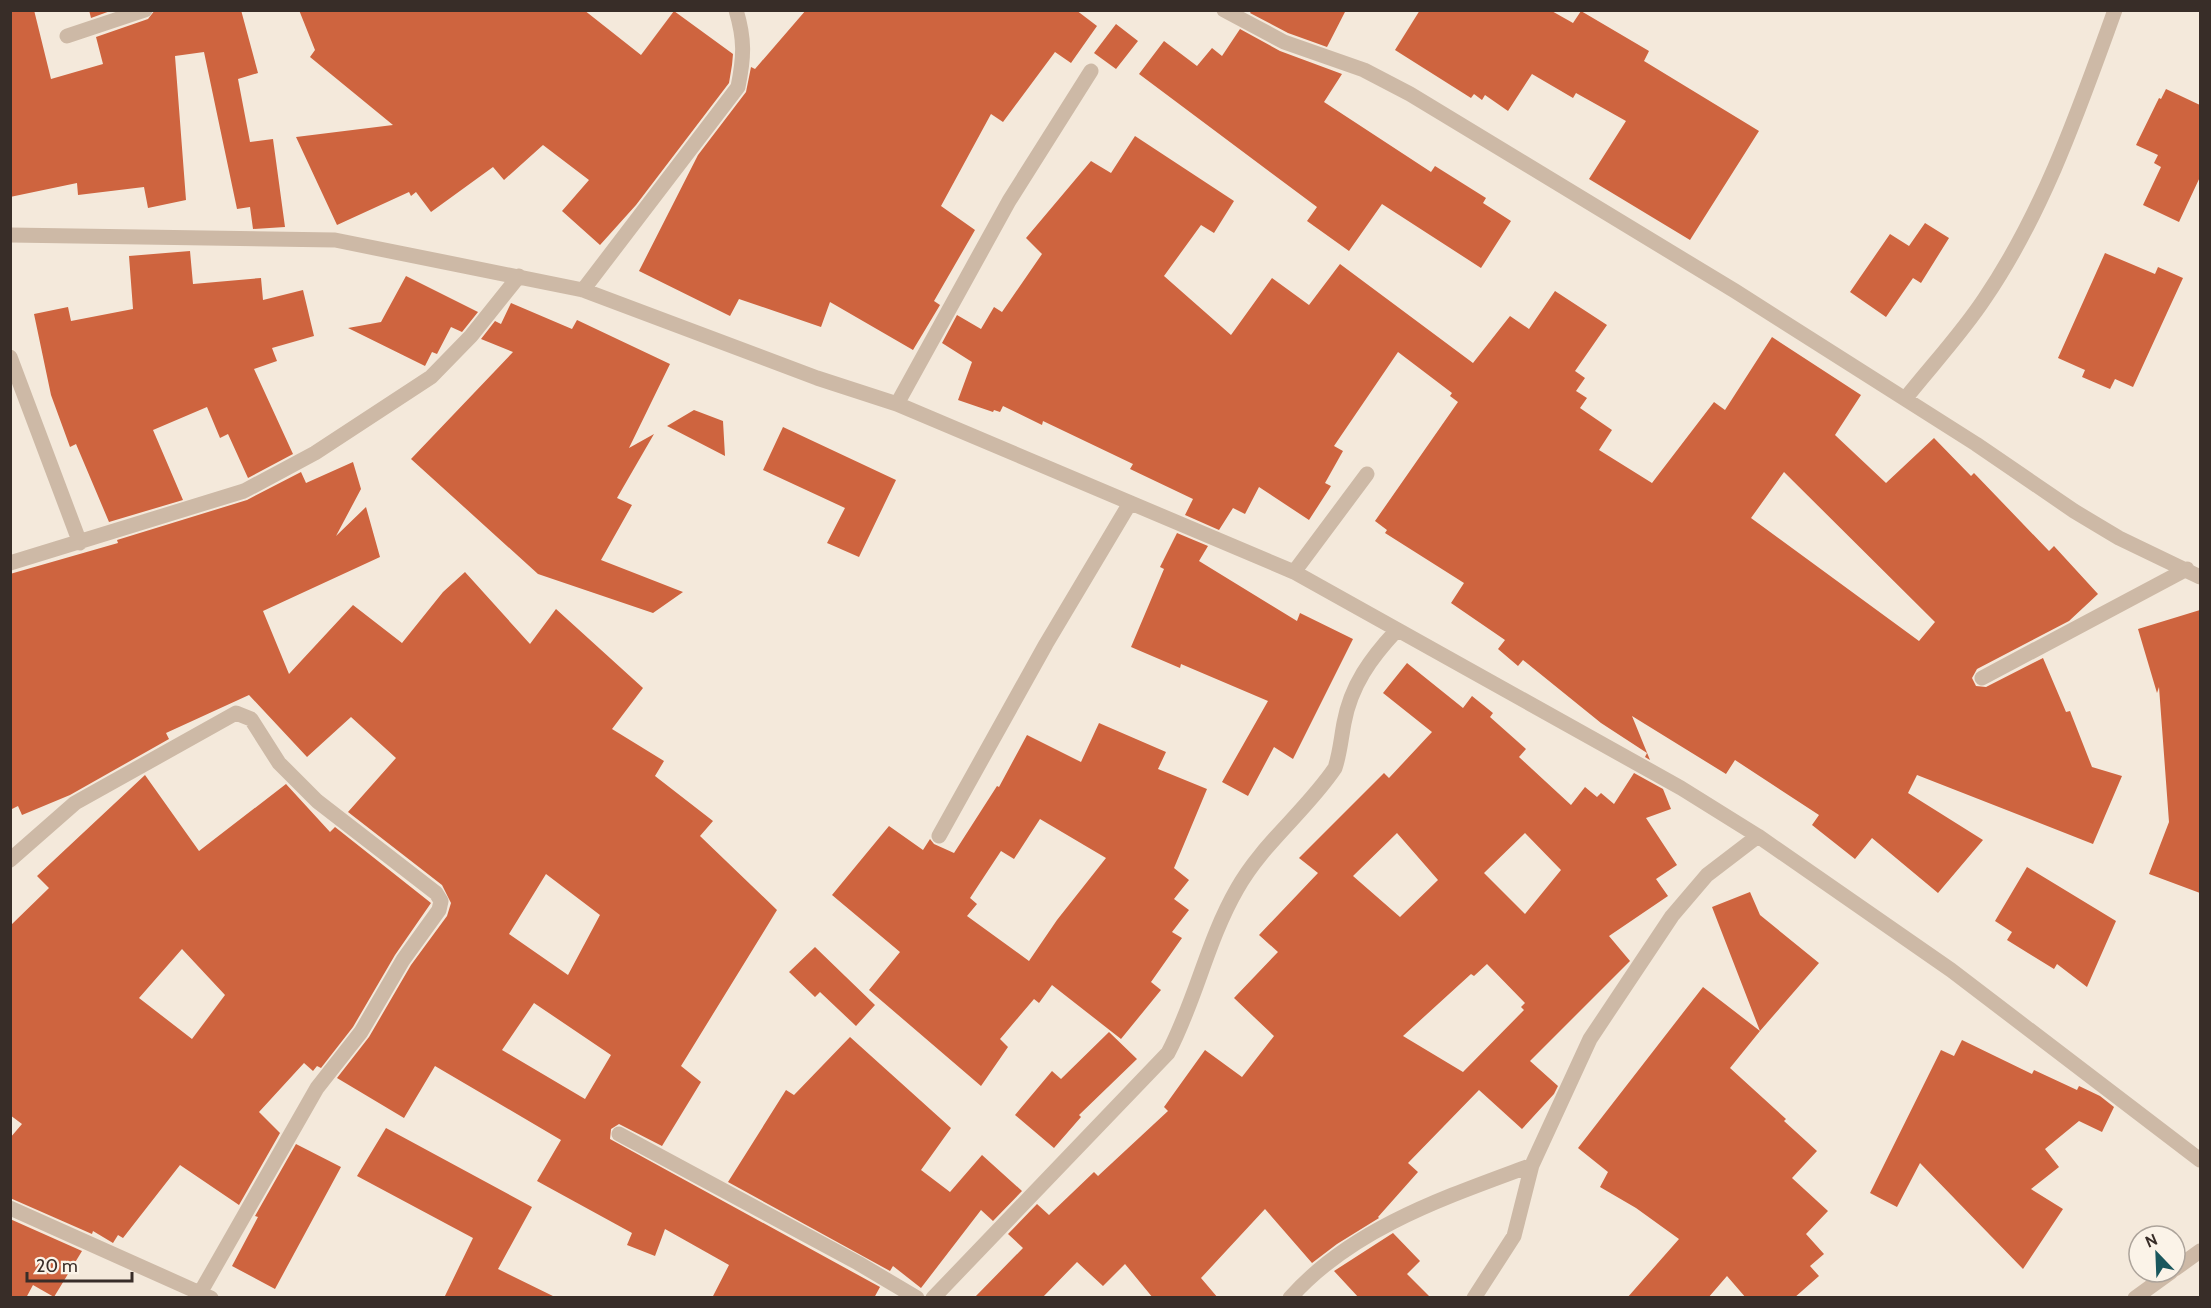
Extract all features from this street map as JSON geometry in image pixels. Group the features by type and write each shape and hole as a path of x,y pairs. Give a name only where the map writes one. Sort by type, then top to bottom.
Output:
{"street":[{"path":"67,36 145,10"},
{"path":"584,290 738,87 743,64 744,37 736,10"},
{"path":"1224,10 1284,42 1364,70 1410,94 1735,291 1905,399 2074,511 2119,538 2194,573"},
{"path":"1905,399 1985,299 2021,239 2054,168 2115,10"},
{"path":"897,404 1009,201 1091,71"},
{"path":"10,235 335,240 584,290 818,378 897,404 1294,572 1681,788 1758,836 1951,970 2200,1160"},
{"path":"10,563 243,491 315,453 431,377 471,336 519,276"},
{"path":"10,357 80,543"},
{"path":"1294,572 1367,474"},
{"path":"939,836 1046,645 1130,503"},
{"path":"1982,678 2194,573"},
{"path":"933,1298 1168,1053 1183,1025 1217,928 1238,887 1335,768 1340,753 1344,721 1357,682 1371,658 1396,630"},
{"path":"10,860 75,803 236,713 250,719 279,763 310,794 436,893 441,901 439,910 403,960 361,1032 317,1088 206,1295 10,1208"},
{"path":"1474,1298 1514,1236 1532,1165 1590,1039 1672,916 1707,875 1758,836"},
{"path":"619,1134 858,1263 917,1298"},
{"path":"1290,1298 1339,1252 1401,1218 1532,1165"},
{"path":"2187,1260 2200,1251"},
{"path":"2135,1298 2154,1284"}],"building":[{"path":"10,10 34,10 51,79 103,64 96,37 148,19 155,10 241,10 258,73 238,79 250,142 273,139 285,227 253,229 250,207 237,209 204,52 175,56 186,200 148,208 144,187 78,195 77,183 10,197"},
{"path":"89,10 113,10 91,18"},
{"path":"299,10 584,10 641,55 674,11 733,54 732,65 729,83 636,205 600,245 562,211 589,180 543,145 504,180 493,167 431,212 416,192 411,196 409,192 337,225 296,137 393,125 310,57 315,50"},
{"path":"806,10 1076,10 1097,26 1071,63 1055,52 1003,122 991,114 941,206 975,230 934,301 940,305 913,350 830,302 821,327 739,299 730,316 639,271 698,155 746,92 751,67 755,69"},
{"path":"1252,10 1346,10 1327,47 1288,33 1250,13"},
{"path":"1420,10 1550,10 1573,23 1581,11 1649,51 1644,61 1759,131 1690,240 1589,179 1626,121 1576,93 1573,98 1532,74 1508,111 1485,95 1482,100 1474,94 1471,98 1395,50"},
{"path":"1116,24 1138,41 1116,69 1094,53"},
{"path":"1240,29 1280,51 1342,74 1324,102 1431,172 1435,166 1486,198 1483,203 1511,221 1481,268 1382,204 1349,251 1307,221 1317,207 1139,74 1164,41 1197,66 1212,48 1222,56"},
{"path":"2166,89 2200,105 2200,177 2179,222 2143,205 2161,167 2154,163 2158,155 2136,145 2159,98 2161,99"},
{"path":"1135,136 1234,201 1214,233 1201,225 1164,276 1231,335 1272,278 1309,305 1340,264 1473,363 1510,316 1529,329 1555,291 1607,325 1575,371 1585,378 1576,391 1587,398 1580,408 1612,430 1599,450 1652,483 1714,402 1725,410 1772,337 1861,395 1835,435 1886,483 1934,438 1971,476 1974,473 2049,551 2054,546 2098,594 2069,621 1977,669 1972,678 1976,686 1986,687 2043,658 2066,712 2070,711 2092,767 2122,776 2093,844 1917,775 1908,793 1983,840 1938,893 1872,838 1855,859 1812,825 1819,815 1735,760 1726,774 1632,716 1650,760 1645,757 1647,753 1601,723 1523,660 1518,666 1498,649 1505,640 1451,603 1464,583 1385,533 1387,530 1375,521 1458,402 1450,396 1452,393 1398,352 1334,446 1343,451 1325,483 1331,486 1309,520 1259,487 1245,514 1233,508 1219,530 1185,515 1193,499 1130,469 1133,464 1043,421 1042,425 1003,406 1000,412 994,410 993,412 958,400 972,362 942,343 957,315 981,329 994,307 1002,312 1042,254 1026,238 1091,161 1111,173","holes":["1784,472 1935,622 1919,641 1751,518"]},
{"path":"1925,223 1949,238 1921,283 1913,278 1886,317 1850,292 1890,234 1909,246"},
{"path":"190,251 193,284 261,278 263,300 303,290 314,336 272,348 277,361 254,369 293,454 248,478 228,434 220,438 207,407 153,430 183,500 109,522 76,444 70,447 51,395 34,314 68,307 71,321 133,309 129,256"},
{"path":"2105,253 2155,274 2158,267 2183,278 2133,387 2115,379 2110,389 2082,377 2085,370 2058,358"},
{"path":"406,276 478,312 462,332 451,327 437,354 432,352 425,366 348,328 381,322"},
{"path":"511,303 572,329 577,320 670,364 629,448 654,434 617,498 632,505 601,560 683,592 653,613 538,574 411,459 513,352 481,339 495,321 501,324"},
{"path":"694,410 723,421 725,456 667,426"},
{"path":"783,427 896,480 859,557 827,543 845,508 763,470"},
{"path":"353,462 361,489 336,536 366,507 380,557 263,611 289,674 353,605 402,643 443,592 465,572 530,644 556,609 643,688 612,729 664,761 655,776 713,821 700,836 777,910 681,1066 701,1082 662,1146 619,1124 611,1129 610,1139 880,1287 874,1298 712,1298 729,1265 665,1229 655,1256 627,1245 632,1233 537,1181 561,1140 435,1066 404,1118 337,1078 369,1037 411,965 447,916 451,903 442,885 348,812 396,758 351,717 307,757 249,695 166,733 169,739 70,795 22,815 18,806 10,810 10,574 118,543 117,540 247,500 301,472 306,483","holes":["546,874 600,915 568,975 509,934","534,1003 611,1055 585,1099 502,1050"]},
{"path":"1177,533 1208,546 1199,561 1297,621 1300,613 1353,639 1293,759 1274,747 1248,796 1222,782 1268,701 1181,664 1180,668 1131,647 1164,569 1160,567"},
{"path":"2200,610 2200,893 2149,874 2169,822 2159,687 2157,693 2138,629"},
{"path":"1407,663 1463,708 1472,696 1493,713 1490,717 1526,749 1519,757 1571,805 1585,787 1597,797 1601,793 1614,804 1634,773 1663,789 1671,809 1646,818 1677,865 1656,879 1668,896 1609,936 1630,961 1530,1061 1558,1086 1554,1094 1522,1129 1479,1090 1408,1163 1418,1172 1379,1218 1337,1244 1312,1263 1265,1209 1201,1278 1218,1298 1153,1298 1125,1264 1103,1286 1077,1262 1042,1298 974,1298 1023,1248 1008,1234 1037,1204 1049,1215 1094,1172 1098,1176 1168,1111 1164,1107 1205,1050 1242,1077 1274,1036 1234,998 1278,952 1259,935 1318,873 1299,858 1384,773 1389,778 1432,732 1383,693","holes":["1397,833 1438,880 1400,917 1353,876","1525,833 1561,870 1525,914 1484,873","1487,964 1525,1003 1521,1007 1524,1010 1463,1072 1403,1036 1471,974 1474,976"]},
{"path":"1099,723 1166,752 1158,769 1207,789 1174,868 1189,880 1174,899 1189,910 1172,932 1182,938 1151,982 1161,990 1121,1039 1052,985 1039,1003 1034,999 1000,1039 1008,1047 981,1086 869,990 900,952 832,895 889,826 923,850 930,839 934,844 954,853 997,786 999,787 1027,735 1081,762","holes":["1040,819 1106,858 1057,920 1029,961 967,916 977,904 970,898 1001,851 1014,859"]},
{"path":"145,775 199,851 286,784 330,832 335,827 431,903 395,955 353,1027 321,1068 317,1066 313,1071 304,1063 259,1112 280,1133 239,1205 180,1165 123,1238 118,1235 113,1243 93,1231 92,1234 10,1198 10,1138 22,1124 10,1115 10,926 49,888 37,876","holes":["182,949 225,995 192,1039 139,998"]},
{"path":"2027,867 2116,921 2087,987 2057,964 2054,969 2007,940 2012,932 1995,921"},
{"path":"1750,892 1760,915 1819,963 1760,1031 1712,907"},
{"path":"815,947 875,1005 856,1026 820,992 815,997 789,972"},
{"path":"1703,987 1760,1031 1730,1068 1817,1151 1792,1178 1828,1211 1806,1234 1824,1254 1810,1266 1819,1276 1794,1298 1746,1298 1727,1276 1708,1298 1627,1298 1679,1239 1636,1208 1600,1187 1608,1172 1578,1148"},
{"path":"1109,1032 1137,1059 1079,1115 1081,1117 1054,1148 1015,1115 1052,1071 1061,1079"},
{"path":"850,1037 951,1128 921,1170 950,1192 982,1155 1022,1191 993,1221 981,1210 921,1288 893,1266 890,1271 728,1182 786,1090 794,1095"},
{"path":"1962,1040 2032,1074 2034,1070 2077,1090 2079,1086 2100,1096 2114,1107 2102,1132 2079,1121 2045,1149 2059,1167 2031,1189 2063,1209 2023,1269 1920,1163 1897,1207 1870,1193 1941,1050 1954,1056"},
{"path":"386,1128 532,1207 498,1269 557,1298 444,1298 473,1238 357,1176"},
{"path":"296,1144 341,1167 275,1289 232,1266 258,1217 255,1216"},
{"path":"10,1219 82,1251 54,1297 33,1285 26,1298 10,1298"},
{"path":"1393,1233 1420,1261 1407,1274 1431,1298 1359,1298 1334,1271"}]}
